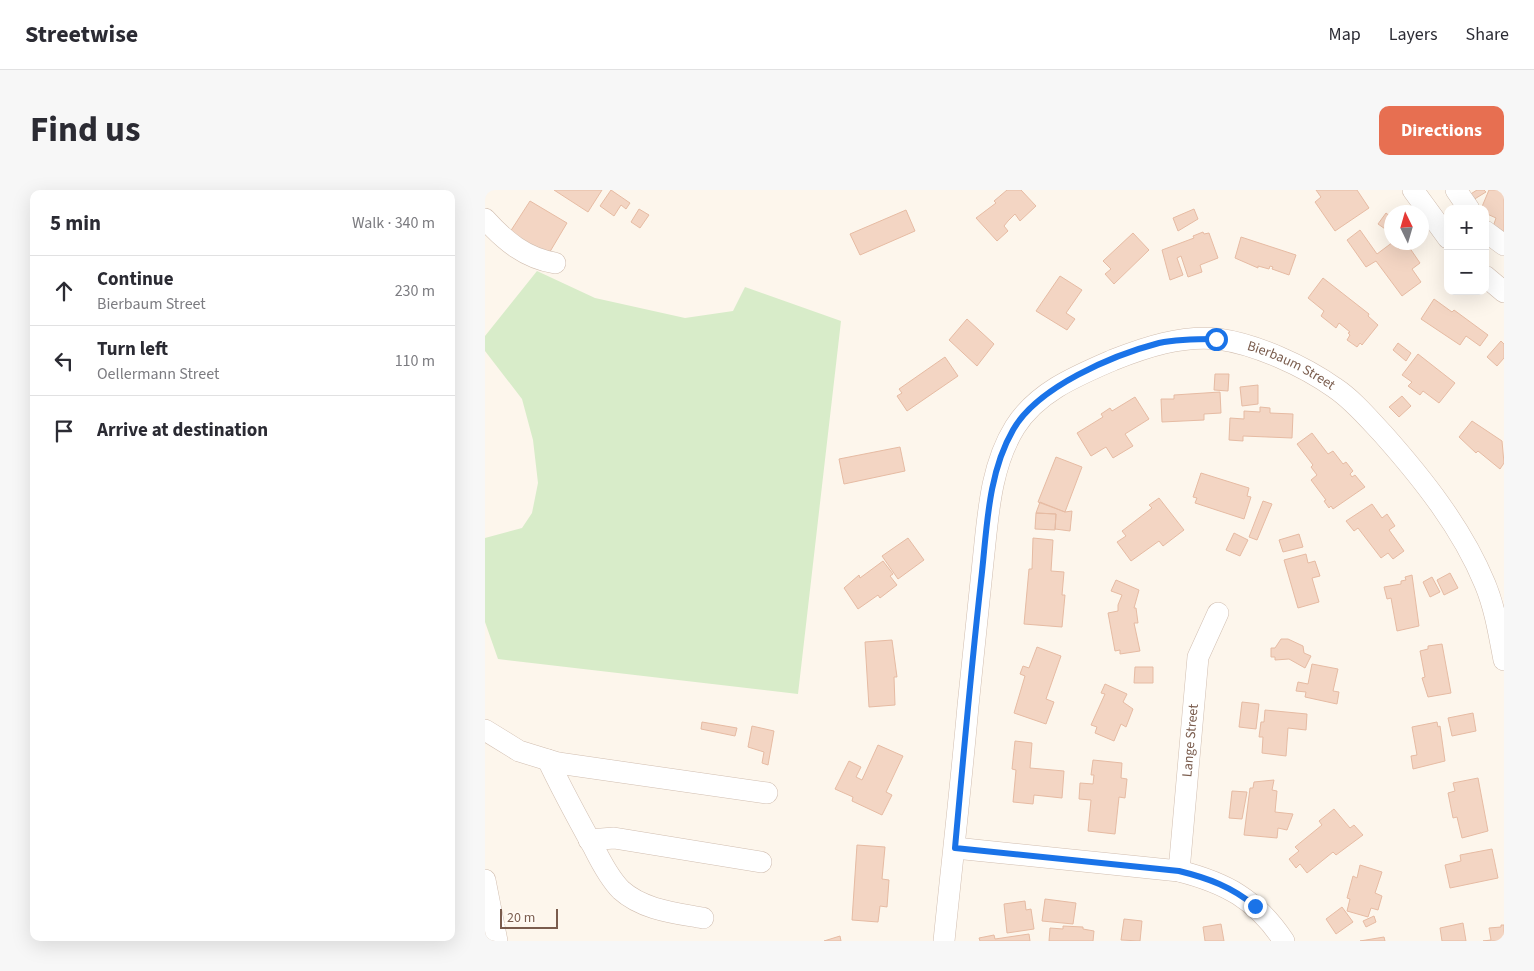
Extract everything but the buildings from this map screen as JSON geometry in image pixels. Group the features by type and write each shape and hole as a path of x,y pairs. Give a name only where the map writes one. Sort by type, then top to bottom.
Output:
{"street":[{"path":"1413,190 1444,233"},
{"path":"1456,190 1466,205"},
{"path":"485,219 512,246 533,257 555,264"},
{"path":"1489,234 1504,245"},
{"path":"1489,279 1504,292"},
{"name":"Bierbaum Street","path":"944,941 990,501 1004,448 1026,412 1048,393 1076,376 1160,343 1193,339 1237,342 1287,361 1335,388 1361,411 1401,455 1449,519 1485,584 1495,611 1504,660"},
{"name":"Lange Street","path":"1179,871 1198,657 1218,613"},
{"path":"485,730 519,751 548,760 767,793"},
{"path":"548,760 589,840 621,890 640,902 663,911 703,918"},
{"path":"589,840 614,838 761,862"},
{"path":"955,848 1179,871 1210,879 1239,893 1255,906 1274,926 1284,941"},
{"path":"485,880 497,941"}],"green space":[{"path":"537,271 595,298 685,318 733,311 745,287 841,321 798,694 498,659 485,622 485,538 522,528 532,513 538,483 533,440 522,399 485,351 485,336"}],"route":[{"path":"1216,339 1193,339 1160,343 1127,354 1076,376 1048,393 1026,412 1013,429 1004,448 990,501 955,848 1179,871 1210,879 1239,893 1255,906"}]}
